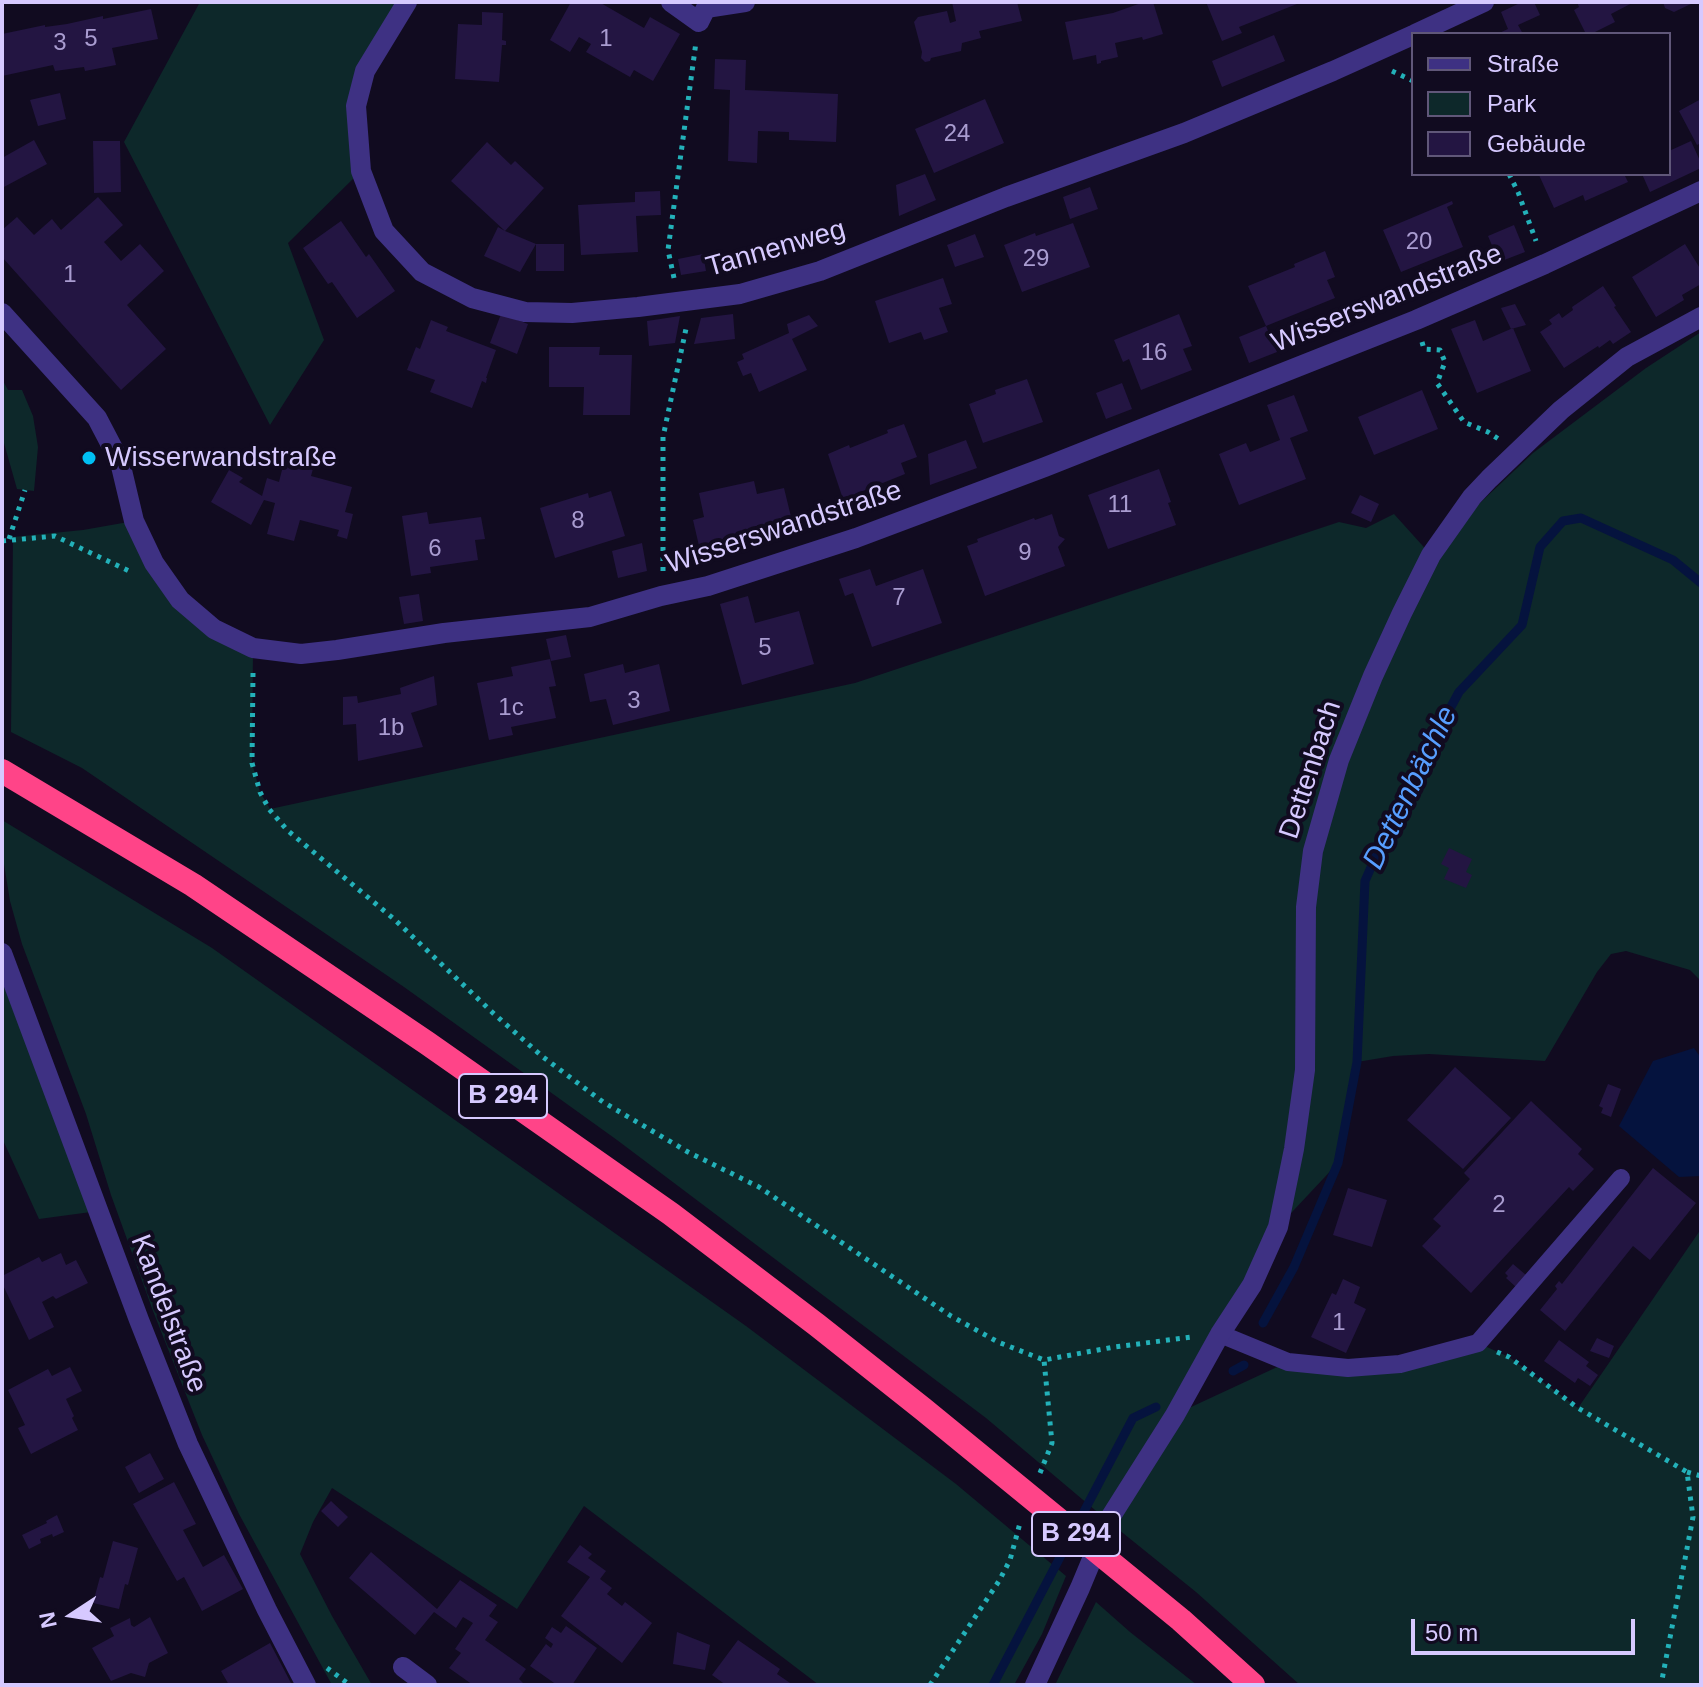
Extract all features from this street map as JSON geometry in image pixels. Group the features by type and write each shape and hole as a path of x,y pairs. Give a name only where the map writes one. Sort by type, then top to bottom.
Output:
{"highway":[{"name":"B 294","path":"2,771 193,885 427,1043 671,1214 972,1448 1181,1620 1253,1685"}],"street":[{"name":"Tannenweg","path":"407,2 365,71 356,106 361,171 384,231 422,272 472,298 525,312 572,313 740,294 820,271 1006,197 1184,133 1411,35"},
{"path":"671,2 699,22 706,8 745,2"},
{"name":"Tannenweg","path":"1418,32 1484,2"},
{"name":"Wisserswandstraße","path":"3,315 97,418 120,462 134,521 154,563 180,600 214,629 253,648 301,654 444,633 590,617 708,586 856,538 1416,320 1701,191"},
{"name":"Dettenbach","path":"1035,1685 1108,1521 1252,1285 1278,1227 1294,1149 1305,1070 1306,907 1313,851 1339,760 1373,676 1431,555 1472,497 1561,410 1627,357 1701,317"},
{"name":"Kandelstraße","path":"2,953 188,1444 306,1685"},
{"path":"403,1667 427,1685"}],"lane":[{"path":"1220,1334 1288,1362 1348,1368 1400,1364 1478,1343 1621,1178"}],"path":[{"path":"661,596 663,437 686,301 668,250 699,22"},
{"path":"1510,176 1545,264"},
{"path":"1416,320 1424,349 1440,350 1445,362 1437,383 1464,422 1488,432 1517,451"},
{"path":"25,490 6,540 55,536 134,573 154,563"},
{"path":"253,648 252,763 260,792 269,809 287,830 394,919 543,1057 603,1102 688,1152 759,1187 951,1316 998,1342 1044,1360 1114,1347 1220,1334"},
{"path":"1478,1343 1509,1357 1578,1408 1687,1472 1701,1476"},
{"path":"1034,1486 1052,1443 1044,1360"},
{"path":"1661,1685 1693,1517 1687,1472"},
{"path":"930,1685 999,1581 1010,1560 1022,1514"}],"green space":[{"path":"200,2 407,2 365,71 361,171 288,243 324,340 270,425 124,142"},
{"path":"1701,332 1701,981 1690,970 1626,951 1611,954 1597,972 1545,1061 1429,1054 1357,1062 1338,1163 1278,1227 1176,1414 1288,1362 1348,1368 1478,1343 1509,1357 1578,1408 1701,1229 1701,1685 1300,1685 1196,1592 986,1418 617,1140 404,987 82,768 11,732 13,537 134,521 180,600 253,648 252,763 260,792 270,809 855,683 1339,522 1366,528 1394,514 1431,555 1533,453 1646,368"},
{"path":"2,379 8,390 22,390 33,416 38,447 34,491 17,489 2,436"},
{"path":"2,820 212,948 746,1326 956,1484 1066,1576 1042,1634 1014,1685 819,1685 584,1506 517,1609 332,1488 300,1554 372,1685 332,1685 239,1514 202,1435 153,1311 111,1195 86,1114 22,944 10,901 3,858"},
{"path":"2,981 91,1212 39,1219 2,1138"},
{"path":"1096,1602 1130,1632 1197,1685 1055,1685"}],"water":[{"path":"1694,1048 1701,1058 1701,1176 1679,1177 1619,1126 1653,1061"}],"building":[{"path":"571,2 599,2 644,28 650,17 680,34 653,81 634,70 630,77 586,52 591,44 579,37 570,52 550,40"},
{"path":"952,2 1017,2 1022,21 979,31 981,38 962,43 961,51 925,62 921,58 914,22 918,17 947,11 950,23 956,21"},
{"path":"1153,2 1163,34 1115,43 1118,57 1101,63 1097,64 1096,55 1073,60 1065,22 1113,13"},
{"path":"1206,2 1302,2 1239,27 1242,33 1222,41"},
{"path":"1522,2 1534,2 1540,15 1518,25 1522,32 1501,32 1508,29 1501,12"},
{"path":"1577,2 1634,2 1611,14 1615,22 1595,32 1585,32 1574,10 1579,7"},
{"path":"1663,2 1695,2 1674,12 1665,8"},
{"path":"151,9 158,39 112,48 116,65 85,71 84,67 55,71 53,65 2,76 2,34"},
{"path":"482,12 503,13 502,40 506,41 506,45 502,45 499,82 455,79 458,24 482,25"},
{"path":"1274,35 1285,61 1222,87 1212,61"},
{"path":"715,59 746,60 745,90 838,94 836,142 789,140 789,132 758,131 757,163 728,161 730,90 714,89"},
{"path":"60,93 66,119 38,126 30,100"},
{"path":"985,99 1004,143 934,173 915,129"},
{"path":"1701,99 1701,143 1697,145 1679,111"},
{"path":"34,140 47,164 2,188 2,158"},
{"path":"93,141 120,141 121,192 94,193"},
{"path":"1691,141 1701,168 1650,192 1643,176 1671,176 1671,150"},
{"path":"487,142 511,165 515,161 544,188 505,231 451,181"},
{"path":"925,174 936,200 899,216 896,185"},
{"path":"1539,176 1625,176 1628,182 1585,201 1583,195 1554,208"},
{"path":"1090,187 1098,209 1070,219 1063,197"},
{"path":"660,191 661,215 636,216 638,252 581,255 578,205 635,202 635,192"},
{"path":"98,197 123,225 104,242 121,261 140,244 164,271 127,305 166,349 121,390 2,257 2,230 17,217 34,235 52,219 61,230"},
{"path":"1452,201 1453,204 1447,207 1463,247 1401,272 1383,230"},
{"path":"341,221 395,291 357,318 303,248"},
{"path":"1073,223 1090,267 1022,292 1004,245"},
{"path":"1514,225 1525,252 1499,262 1488,236"},
{"path":"498,227 536,244 520,272 484,256"},
{"path":"975,234 984,257 955,267 947,245"},
{"path":"536,244 564,244 564,271 536,271"},
{"path":"1685,244 1701,270 1701,284 1682,295 1684,300 1656,317 1632,277"},
{"path":"1325,251 1335,277 1327,280 1335,298 1266,326 1248,286"},
{"path":"703,254 706,271 681,275 678,259"},
{"path":"943,278 952,304 939,308 948,332 924,340 921,332 889,343 875,301"},
{"path":"1603,286 1631,332 1613,344 1610,340 1598,346 1564,368 1540,332 1552,324 1549,320 1559,313 1562,318 1573,310 1572,307"},
{"path":"1515,304 1526,325 1511,329 1501,308"},
{"path":"501,314 528,324 517,354 490,343"},
{"path":"733,314 735,339 694,344 701,318"},
{"path":"1179,314 1192,346 1183,349 1192,370 1141,390 1129,359 1123,362 1114,340"},
{"path":"809,315 818,326 792,339 807,370 759,392 751,373 743,376 737,362 744,359 742,354 789,333 787,324"},
{"path":"680,316 675,343 649,346 647,321"},
{"path":"431,320 448,327 446,331 496,350 486,383 482,381 472,408 430,392 435,380 407,370 416,347 420,349"},
{"path":"1475,320 1483,341 1513,328 1531,371 1477,393 1451,329"},
{"path":"1266,326 1277,352 1249,363 1239,337"},
{"path":"549,347 600,347 599,355 632,355 630,415 583,415 584,387 549,387"},
{"path":"1027,379 1043,422 983,443 969,404 996,394 995,390"},
{"path":"1122,383 1132,409 1106,419 1096,393"},
{"path":"1422,390 1438,429 1374,455 1358,417"},
{"path":"1294,395 1308,431 1290,438 1306,479 1239,505 1219,454 1246,443 1250,452 1280,440 1267,405"},
{"path":"904,424 917,457 901,463 905,474 843,499 828,454 888,433 887,430"},
{"path":"966,440 977,468 930,485 928,454"},
{"path":"285,458 314,465 311,476 352,487 345,512 353,514 347,539 337,536 339,530 300,520 294,541 267,534 275,503 264,500 251,525 211,502 229,470 243,478 239,482 262,496 267,478 279,482"},
{"path":"1159,469 1176,525 1108,549 1088,495"},
{"path":"754,481 757,494 784,488 793,525 723,541 727,558 703,563 693,520 704,517 699,493"},
{"path":"611,491 625,536 555,558 540,508 588,493 589,498"},
{"path":"1360,495 1379,504 1371,522 1351,513"},
{"path":"427,512 429,524 481,517 485,539 475,540 478,560 430,567 431,573 411,576 402,516"},
{"path":"1052,514 1059,536 1065,539 1058,547 1065,566 985,596 967,546 978,542 977,539"},
{"path":"642,543 647,571 618,578 612,551"},
{"path":"870,569 876,586 923,569 942,623 872,647 853,593 845,596 839,579"},
{"path":"419,594 423,621 404,624 399,597"},
{"path":"748,596 755,623 799,611 814,664 742,685 720,604"},
{"path":"566,635 571,657 551,661 546,639"},
{"path":"550,659 556,686 549,687 556,718 511,727 513,735 489,740 477,683 513,676 511,667"},
{"path":"623,664 625,673 659,664 670,711 613,725 606,699 590,702 584,674"},
{"path":"434,676 437,705 411,713 423,747 358,761 356,724 343,725 343,697 357,696 358,703 401,694 400,688"},
{"path":"1449,848 1472,859 1466,872 1472,875 1466,888 1444,879 1449,868 1441,864"},
{"path":"1455,1067 1511,1118 1463,1169 1407,1120"},
{"path":"1608,1084 1621,1089 1611,1117 1601,1113 1603,1108 1599,1106"},
{"path":"1531,1101 1582,1149 1578,1154 1594,1169 1573,1191 1569,1187 1471,1293 1422,1246 1441,1226 1433,1219 1470,1179 1464,1173"},
{"path":"1653,1168 1696,1203 1650,1260 1633,1246 1565,1331 1540,1310 1557,1289 1555,1286 1559,1281 1562,1284"},
{"path":"1348,1188 1387,1200 1372,1247 1333,1235"},
{"path":"61,1253 66,1265 76,1260 88,1283 56,1299 53,1296 42,1302 54,1327 29,1340 2,1283 2,1276 39,1257 42,1262"},
{"path":"1513,1264 1526,1275 1516,1287 1505,1273"},
{"path":"1343,1279 1360,1287 1354,1303 1366,1309 1346,1353 1311,1337 1332,1293 1336,1295"},
{"path":"1597,1338 1614,1346 1609,1358 1590,1351"},
{"path":"1559,1340 1589,1362 1586,1366 1598,1375 1590,1386 1578,1378 1575,1383 1544,1361"},
{"path":"70,1367 82,1391 66,1399 78,1430 31,1454 18,1428 25,1425 8,1390 48,1369 52,1376"},
{"path":"150,1453 164,1479 139,1493 125,1467"},
{"path":"174,1482 196,1524 183,1530 203,1567 224,1555 243,1589 202,1611 184,1577 177,1581 133,1504"},
{"path":"331,1501 348,1517 338,1527 321,1511"},
{"path":"57,1515 64,1532 40,1539 41,1543 29,1549 22,1535"},
{"path":"113,1541 138,1548 119,1609 93,1603"},
{"path":"580,1545 592,1554 588,1558 606,1571 600,1579 612,1588 607,1594 622,1606 625,1602 652,1623 622,1663 561,1616 590,1577 567,1562"},
{"path":"371,1552 437,1609 460,1580 497,1605 489,1616 498,1622 485,1640 526,1669 519,1679 522,1685 473,1685 449,1668 461,1653 455,1649 473,1623 463,1617 456,1628 434,1612 415,1635 349,1578"},
{"path":"150,1617 168,1653 149,1663 145,1677 131,1673 111,1681 92,1648 114,1636 110,1628 130,1618 134,1627"},
{"path":"566,1626 597,1648 572,1685 557,1685 530,1666 546,1644 551,1648 553,1644 545,1638 552,1627 561,1633"},
{"path":"677,1632 710,1645 705,1670 673,1664"},
{"path":"738,1640 780,1669 777,1674 793,1685 726,1685 712,1675"},
{"path":"270,1643 292,1685 229,1685 221,1671"}],"waterway":[{"name":"Dettenbächle","path":"1263,1323 1294,1267 1338,1163 1357,1062 1365,881 1400,801 1459,692 1522,625 1540,547 1563,521 1581,518 1673,560 1701,583"},
{"path":"1233,1371 1244,1365"},
{"path":"993,1685 1133,1418 1156,1407"}],"place":[{"name":"Wisserwandstraße","path":"89,458"}]}
